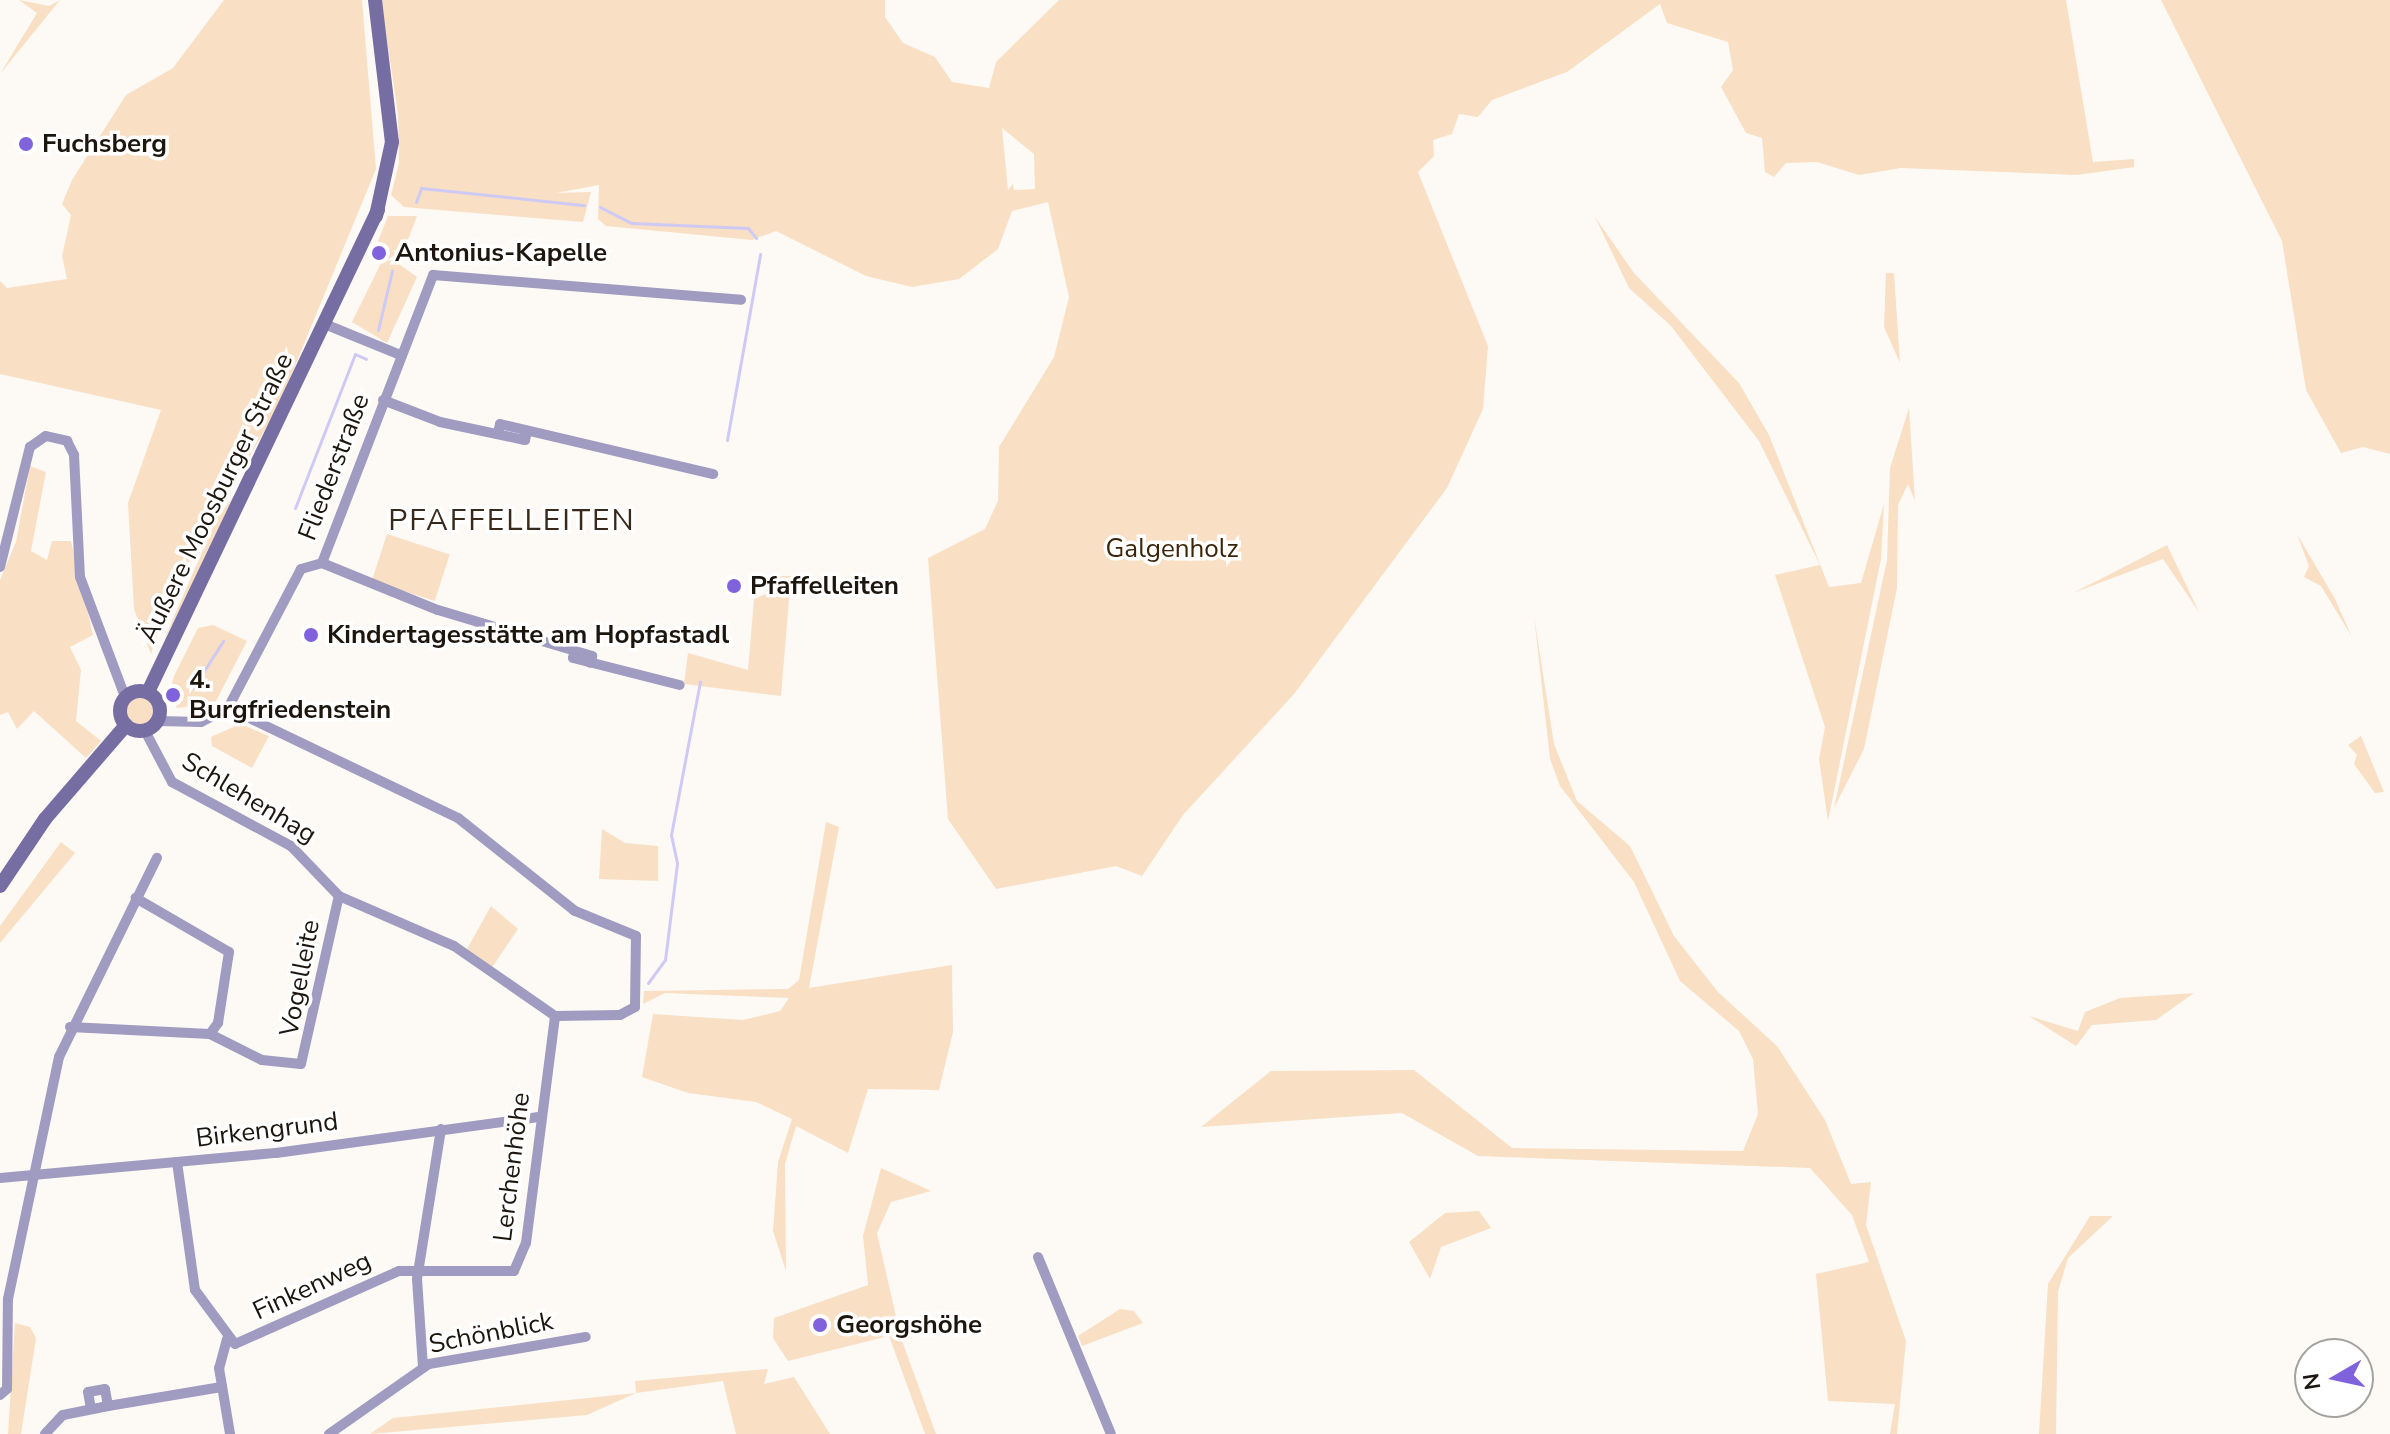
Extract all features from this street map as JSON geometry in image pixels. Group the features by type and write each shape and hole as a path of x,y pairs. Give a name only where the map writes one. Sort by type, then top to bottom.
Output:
{"street":[{"name":"Äußere Moosburger Straße","path":"148,692 327,325 378,210 392,134 375,0"},
{"name":"Fliederstraße","path":"228,708 301,569 322,563 433,275 741,300"},
{"path":"327,325 400,355"},
{"path":"383,400 498,433 500,424 713,474"},
{"path":"0,567 30,447 46,436 67,441 74,455 80,577 125,697 120,711 126,725 145,731 158,721 195,724 228,708 458,818 575,911 636,936 637,1002 620,1015 555,1016"},
{"path":"322,563 438,610 575,651 573,658 680,685"},
{"path":"125,697 148,692 159,704 158,721"},
{"path":"0,886 45,819 126,725"},
{"name":"Schlehenhag","path":"145,731 172,782 291,846 339,896 454,946 555,1016"},
{"path":"0,1395 7,1392 5,1312 70,1027 157,858"},
{"name":"Vogelleite","path":"210,1034 262,1060 301,1064 339,896"},
{"path":"70,1027 210,1034 231,955 136,898"},
{"name":"Lerchenhöhe","path":"418,1270 501,1274 521,1264 555,1016"},
{"name":"Birkengrund","path":"0,1178 177,1162 539,1117"},
{"path":"423,1367 418,1270 441,1129"},
{"path":"177,1162 190,1275 227,1339 221,1387 230,1434"},
{"path":"1038,1257 1111,1434"},
{"name":"Finkenweg","path":"227,1339 241,1343 386,1275 418,1270"},
{"name":"Schönblick","path":"329,1434 423,1367 586,1337"},
{"path":"45,1434 63,1415 221,1387"},
{"path":"91,1409 88,1392 105,1389 108,1406"}],"green space":[{"path":"19,0 49,6 60,0 0,74 37,13"},
{"path":"224,0 362,0 376,169 278,407 173,590 151,654 134,609 128,503 161,410 0,374 0,281 7,288 67,279 62,256 71,215 62,204 72,180 126,95 173,68"},
{"name":"Galgenholz","path":"381,0 885,0 885,17 903,43 935,57 952,82 989,88 996,62 1059,0 2066,0 2093,162 2134,159 2134,167 2077,175 1901,168 1859,175 1817,162 1786,163 1774,177 1765,172 1762,138 1746,133 1721,87 1733,70 1728,42 1667,23 1660,4 1567,72 1492,100 1478,117 1459,114 1452,134 1433,140 1434,156 1418,172 1488,346 1483,409 1447,488 1294,694 1183,815 1142,876 1116,866 996,889 948,819 928,558 985,529 998,501 999,447 1054,357 1069,297 1048,202 1012,211 998,249 959,279 912,287 866,276 776,231 752,240 606,226 598,219 599,185 556,193 591,192 583,222 404,207 391,195 399,163 398,114","holes":["1002,128 1034,154 1035,189 1014,190 1013,184 1008,190"]},
{"path":"2161,0 2390,0 2390,454 2363,447 2341,453 2306,390 2282,241"},
{"path":"388,216 417,216 399,264 417,277 387,343 352,322 386,253 376,246"},
{"path":"1595,217 1634,273 1739,383 1769,435 1829,587 1861,583 1884,504 1881,559 1828,821 1819,759 1825,727 1775,575 1820,565 1759,441 1671,326 1629,288"},
{"path":"1886,273 1894,273 1900,363 1884,327"},
{"path":"1909,408 1915,501 1908,484 1898,505 1897,588 1864,749 1834,808 1887,560 1890,468"},
{"path":"262,458 179,611 163,642 216,520"},
{"path":"30,466 46,472 31,551 47,560 52,541 71,541 93,635 70,647 81,670 76,721 101,741 86,758 34,711 17,729 8,712 0,715 0,580 16,542"},
{"path":"387,534 450,554 435,601 372,581"},
{"path":"2297,534 2335,599 2352,637 2321,586 2304,577 2309,566"},
{"path":"2167,545 2199,612 2163,559 2073,593"},
{"path":"760,576 791,576 781,696 684,684 688,653 748,670 754,599 768,593 770,581"},
{"path":"1534,616 1554,744 1577,801 1630,846 1674,936 1718,992 1777,1046 1825,1120 1851,1184 1871,1182 1866,1225 1906,1341 1897,1434 1890,1434 1895,1404 1828,1401 1816,1274 1869,1262 1852,1215 1810,1168 1478,1156 1402,1113 1201,1127 1271,1071 1414,1070 1512,1148 1743,1151 1758,1114 1753,1059 1739,1031 1680,981 1634,882 1560,786 1550,759"},
{"path":"213,625 247,641 215,703 177,708 170,692 174,676 198,628"},
{"path":"140,696 151,700 155,711 151,722 140,726 129,722 125,711 129,700"},
{"path":"240,724 269,736 252,768 212,746 211,737"},
{"path":"2361,736 2384,792 2375,793 2354,764 2357,755 2348,745"},
{"path":"826,822 839,827 809,988 952,965 953,1032 939,1090 868,1089 848,1153 796,1126 785,1164 786,1271 773,1231 778,1162 792,1119 756,1102 688,1093 642,1077 653,1014 743,1020 780,1011 789,998 665,993 643,1004 644,991 788,989 799,980"},
{"path":"602,829 625,843 658,846 658,881 599,879"},
{"path":"61,842 75,853 0,943 0,926"},
{"path":"491,906 518,929 491,969 467,949"},
{"path":"2194,993 2156,1020 2092,1025 2076,1046 2029,1016 2078,1031 2085,1012 2120,998"},
{"path":"881,1168 931,1191 891,1202 877,1233 901,1338 936,1434 925,1434 889,1336 788,1361 773,1338 774,1318 868,1285 863,1236"},
{"path":"1479,1211 1491,1228 1441,1247 1430,1279 1409,1242 1445,1213"},
{"path":"2090,1216 2113,1216 2068,1258 2058,1292 2056,1434 2039,1434 2048,1284"},
{"path":"1120,1309 1134,1311 1143,1323 1082,1346 1078,1336"},
{"path":"15,1323 30,1327 36,1338 21,1434 8,1434"},
{"path":"768,1369 764,1384 794,1377 830,1434 736,1434 723,1381 636,1393 635,1381"},
{"path":"636,1393 587,1415 370,1434 393,1418"}],"waterway":[{"path":"416,202 421,188 584,205"},
{"path":"600,207 632,223 748,228 756,238"},
{"path":"727,440 760,254"},
{"path":"378,330 392,271"},
{"path":"295,508 355,354 366,359"},
{"path":"193,688 223,641"},
{"path":"648,983 665,960 677,863 671,835 700,682"}],"place":[{"name":"Fuchsberg","path":"26,144"},
{"name":"Antonius-Kapelle","path":"379,253"},
{"name":"Pfaffelleiten","path":"734,586"},
{"name":"Kindertagesstätte am Hopfastadl","path":"311,635"},
{"name":"4. Burgfriedenstein","path":"173,695"},
{"name":"Georgshöhe","path":"820,1325"}],"district":[{"name":"PFAFFELLEITEN","path":"512,521"}]}
